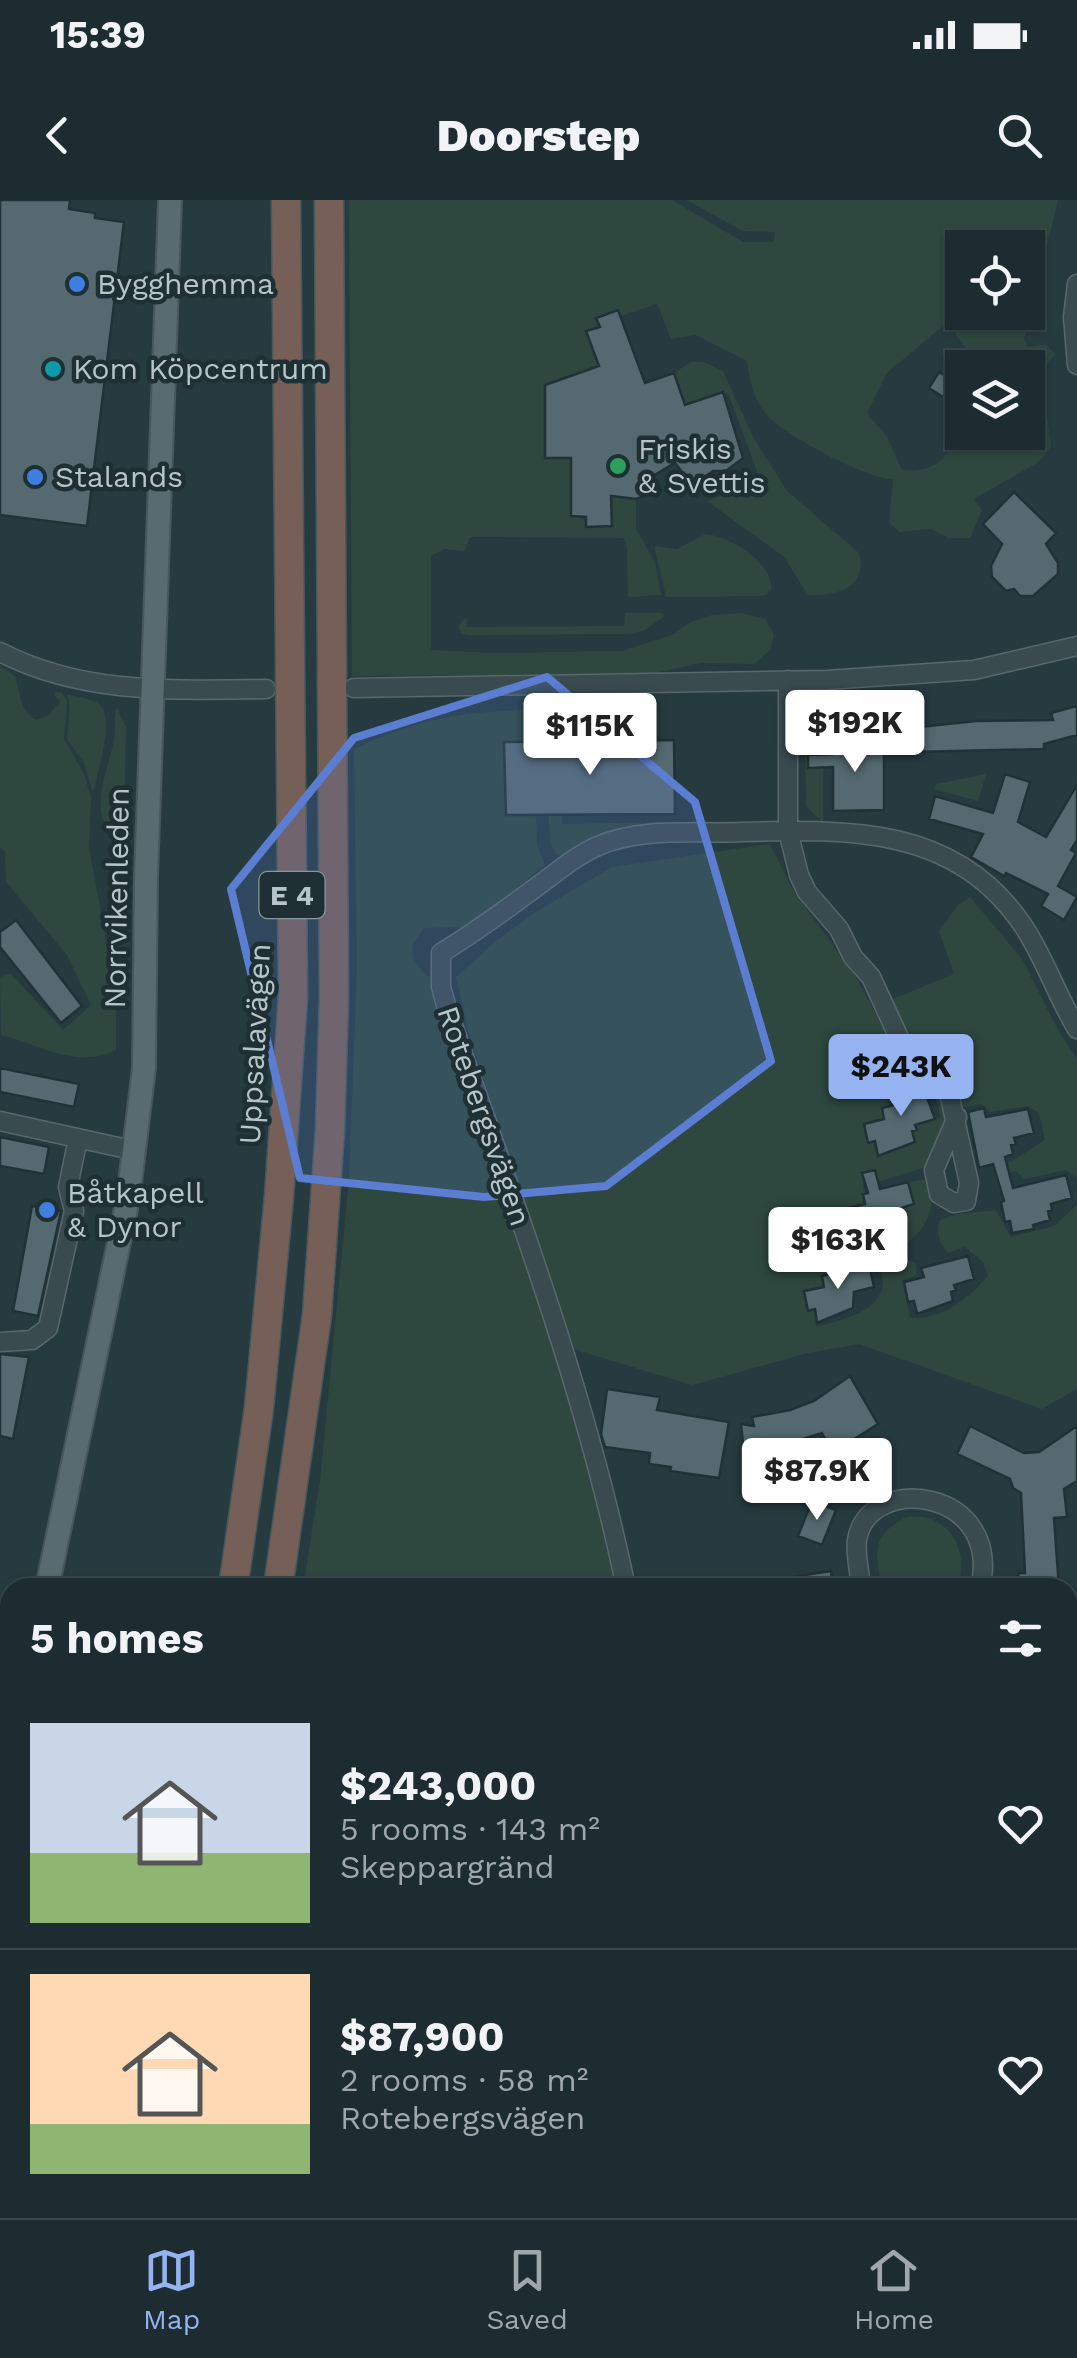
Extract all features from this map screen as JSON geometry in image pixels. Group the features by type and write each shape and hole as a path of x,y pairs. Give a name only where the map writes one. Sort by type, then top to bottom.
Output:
{"highway":[{"name":"Uppsalavägen","path":"234,1578 259,1408 293,996 286,200"},
{"name":"E 4","path":"279,1578 317,1315 331,1110 334,998 329,200"}],"main road":[{"name":"Norrvikenleden","path":"49,1578 136,1151 144,1068 152,690 164,448 170,200"}],"street":[{"path":"1077,284 1073,317 1077,365"},
{"path":"354,688 788,680 974,670 1077,646"},
{"path":"0,652 68,678 152,690 266,688"},
{"path":"788,680 788,831 802,884 835,923 853,957 871,977 906,1053 944,1080 957,1118"},
{"name":"Rotebergsvägen","path":"623,1578 581,1409 556,1328 446,1005 441,987 441,953 479,930 583,853 603,844 654,835 788,831 886,836 925,847 962,866 994,891 1024,926 1077,1028"},
{"path":"0,1120 136,1151"},
{"path":"0,1342 32,1340 48,1328 74,1211 68,1186 78,1138"},
{"path":"860,1578 856,1542 862,1528 884,1505 915,1498 948,1506 964,1515 974,1529 983,1562 981,1578"}],"highlighted area":[{"path":"547,677 695,802 771,1061 606,1186 484,1197 300,1178 231,889 354,738"}],"green space":[{"path":"349,200 672,200 743,242 774,242 775,232 743,231 686,200 1058,200 1045,253 1045,230 945,230 945,324 887,373 867,413 887,437 902,470 914,470 933,466 950,450 1045,450 1045,409 1051,447 1037,463 974,499 982,510 970,538 948,538 931,529 899,532 889,522 893,479 846,464 775,423 755,395 747,361 696,335 671,339 657,304 621,316 618,310 597,318 596,328 586,331 599,366 545,386 545,457 571,458 571,515 586,520 586,527 612,526 611,496 636,499 636,529 655,562 661,595 628,597 627,548 623,538 470,537 465,551 444,549 431,556 431,650 622,651 672,635 691,622 712,615 742,613 765,619 774,635 770,650 754,664 702,663 650,674 352,676"},
{"path":"956,330 1026,330 1024,339 1028,347 1046,344 1055,354 1045,366 1045,350 967,350"},
{"path":"691,362 703,362 723,371 754,439 787,491 859,553 859,574 847,588 808,595 784,557 707,501 759,477 729,395 722,392 685,405 674,373"},
{"path":"705,534 748,552 765,570 771,590 756,596 666,597 654,546 677,549"},
{"path":"625,613 665,616 645,630 630,634 469,635 462,634 458,627 466,616 467,627 624,626"},
{"path":"0,666 15,676 23,706 36,720 47,716 60,702 56,692 62,693 67,701 64,739 84,774 91,797 89,847 116,995 116,1050 102,1055 73,1056 1,1035 0,977 11,974 63,1030 91,1005 67,955 6,882 5,852 0,847"},
{"path":"67,694 95,702 104,711 104,746 93,793 84,763 67,739"},
{"path":"116,707 126,727 124,816 120,823 108,826 101,797 114,740"},
{"path":"535,712 538,741 504,742 536,814 537,845 545,865 468,927 424,928 412,946 414,960 426,976 434,977 565,1385 617,1578 305,1578 320,1481 349,1179 357,968 354,749 438,719"},
{"path":"813,720 821,724 823,731 823,823 806,806 805,723"},
{"path":"986,774 978,801 934,789 936,784"},
{"path":"548,814 562,814 562,824 674,822 674,827 615,831 561,856 551,844"},
{"path":"770,844 794,892 856,977 900,1059 923,1074 897,1080 900,1094 887,1097 889,1106 882,1108 884,1119 864,1124 868,1142 875,1141 879,1156 915,1142 915,1125 941,1117 935,1096 943,1094 950,1116 929,1166 878,1182 875,1170 862,1173 865,1204 845,1210 849,1228 878,1236 877,1231 893,1228 891,1217 896,1215 895,1210 913,1204 909,1182 926,1179 931,1203 923,1226 903,1244 872,1253 870,1243 857,1247 859,1255 830,1264 831,1274 822,1276 824,1287 805,1292 808,1310 815,1309 817,1326 864,1310 882,1289 880,1264 907,1258 916,1264 917,1275 902,1280 910,1318 944,1311 972,1293 988,1276 983,1262 965,1247 948,1253 939,1238 940,1220 996,1210 1011,1237 1054,1226 1077,1205 1077,1389 1042,1409 859,1344 808,1353 692,1385 570,1348 468,1030 456,977 536,912 612,867"},
{"path":"970,897 1022,959 1077,1059 1077,1178 1066,1170 1025,1179 1016,1171 996,1176 994,1167 1012,1161 1045,1140 1039,1113 1028,1106 990,1112 982,1104 964,1107 950,1067 909,1039 893,999 954,974 939,931 958,905"},
{"path":"907,1517 922,1517 945,1527 958,1547 960,1578 880,1578 878,1546 895,1524"}],"building":[{"name":"Kom Köpcentrum","path":"0,200 70,200 69,209 124,222 87,526 0,515"},
{"path":"618,310 645,383 674,373 685,405 723,392 743,458 726,471 713,471 693,486 675,463 651,477 661,490 636,499 611,496 612,526 586,527 586,517 571,516 571,458 545,458 545,385 599,366 586,331 600,327 596,318"},
{"path":"939,372 945,376 945,398 929,388"},
{"path":"1014,492 1056,533 1046,544 1058,563 1058,574 1033,596 1020,596 1014,589 1006,591 992,577 991,566 1002,544 983,524"},
{"path":"1077,706 1077,735 1044,744 1044,749 912,752 910,728 976,721 1053,720 1051,713"},
{"path":"674,740 675,814 506,815 504,742"},
{"path":"833,742 884,742 884,810 833,811 833,767 808,768 808,755 833,754"},
{"path":"1005,774 1030,782 1018,822 1046,837 1077,785 1077,840 1071,850 1076,853 1058,886 1077,897 1064,920 1041,906 1048,894 971,857 983,834 929,819 935,796 993,813"},
{"path":"16,920 82,1006 61,1023 0,947 0,932"},
{"path":"0,1068 79,1084 74,1107 0,1092"},
{"path":"920,1078 935,1119 915,1125 915,1142 878,1156 875,1141 868,1143 864,1124 884,1119 882,1108 905,1102 899,1083"},
{"path":"984,1108 986,1117 1028,1109 1034,1133 1014,1138 1013,1154 1005,1157 1013,1188 1066,1175 1072,1198 1051,1204 1050,1220 1033,1225 1034,1229 1012,1233 1010,1221 1005,1222 1001,1202 1004,1201 993,1164 979,1168 968,1112"},
{"path":"0,1137 49,1147 44,1174 0,1166"},
{"path":"875,1170 880,1189 908,1182 914,1204 895,1210 897,1215 891,1217 893,1228 877,1231 878,1236 869,1238 872,1253 859,1255 845,1209 865,1204 863,1194 868,1193 862,1173"},
{"path":"32,1206 61,1211 38,1316 13,1311"},
{"path":"968,1256 974,1279 954,1285 953,1301 917,1314 914,1301 908,1302 904,1282 924,1277 921,1268"},
{"path":"869,1264 874,1287 854,1292 853,1308 817,1323 815,1309 808,1311 804,1291 824,1287 822,1276"},
{"path":"0,1354 29,1357 13,1439 0,1436"},
{"path":"850,1376 878,1424 837,1450 822,1433 800,1440 803,1464 750,1472 749,1462 745,1463 741,1424 754,1426 752,1417 814,1401"},
{"path":"607,1389 660,1397 657,1410 729,1422 719,1478 670,1471 671,1467 649,1464 650,1453 605,1447 601,1434"},
{"path":"970,1426 1024,1453 1039,1452 1077,1426 1077,1481 1064,1489 1067,1517 1054,1518 1058,1578 1018,1578 1019,1573 1025,1573 1021,1493 1013,1488 1010,1479 957,1454"},
{"path":"812,1501 836,1510 822,1545 798,1536"},
{"path":"831,1571 832,1578 785,1578"}],"place":[{"name":"Bygghemma","path":"77,284"},
{"name":"Kom Köpcentrum","path":"53,369"},
{"name":"Friskis & Svettis","path":"618,466"},
{"name":"Stalands","path":"35,477"},
{"name":"Båtkapell & Dynor","path":"47,1210"}]}
